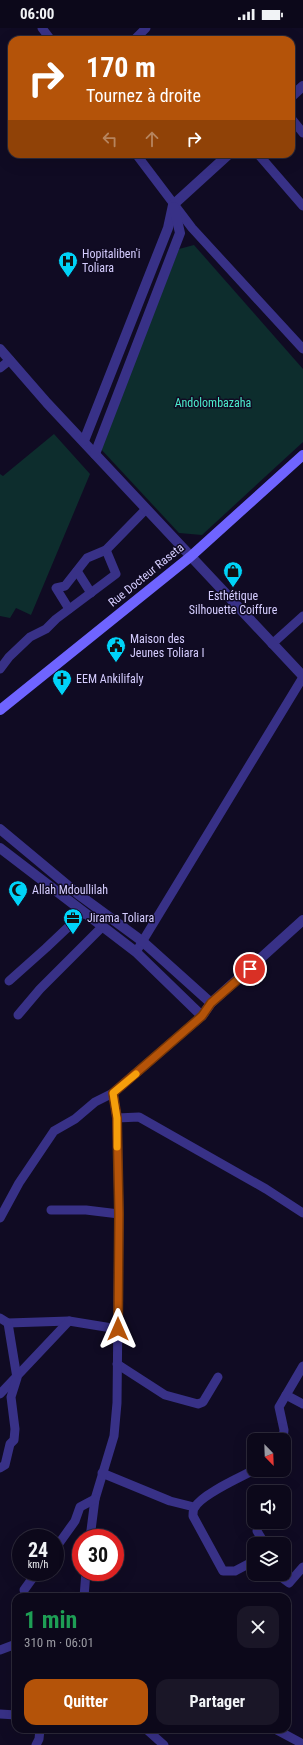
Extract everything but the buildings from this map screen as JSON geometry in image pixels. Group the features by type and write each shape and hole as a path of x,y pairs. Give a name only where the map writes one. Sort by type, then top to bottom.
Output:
{"main road":[{"name":"Rue Docteur Raseta","path":"0,710 190,557 303,455"}],"street":[{"path":"138,36 146,28"},
{"path":"295,93 303,86"},
{"path":"295,123 303,133"},
{"path":"139,158 173,205 192,228 303,349"},
{"path":"84,442 168,228 173,205 225,158"},
{"path":"261,158 303,206"},
{"path":"94,454 180,233 173,205"},
{"path":"0,348 47,403 94,454 303,676 136,952"},
{"path":"0,368 10,360"},
{"path":"69,609 56,588 65,586 87,558 106,550 146,509"},
{"path":"0,669 9,656 30,637 46,629 56,619 116,574 106,550"},
{"path":"77,571 91,592"},
{"path":"272,644 303,616"},
{"path":"0,830 78,894 142,941 211,1003"},
{"path":"0,848 83,913 136,952 202,1016"},
{"path":"9,981 83,913"},
{"path":"0,1218 19,1183 54,1131 75,1119 95,1102 113,1093 202,1016 211,1003 303,920"},
{"path":"18,1015 40,989 102,927"},
{"path":"91,1529 95,1499 114,1436 117,1403 119,1214 117,1118 113,1093"},
{"path":"117,1118 139,1117 266,1188 303,1213"},
{"path":"51,1210 86,1210 119,1214"},
{"path":"0,1318 8,1323 69,1321 118,1329"},
{"path":"0,1394 17,1378 69,1321"},
{"path":"0,1468 6,1465 10,1444 14,1440 15,1429 11,1397 17,1378 8,1323"},
{"path":"117,1364 165,1395 198,1404 203,1402 218,1377"},
{"path":"284,1433 279,1406 303,1366"},
{"path":"286,1395 303,1404"},
{"path":"102,1473 170,1501 194,1507"},
{"path":"247,1474 218,1488 194,1507 193,1516 195,1523 222,1572 235,1571 247,1565"},
{"path":"64,1536 75,1521 80,1507 95,1499"},
{"path":"257,1531 261,1537"},
{"path":"291,1581 303,1567"},
{"path":"24,1590 30,1581"},
{"path":"84,1593 85,1581"},
{"path":"0,1650 12,1646"},
{"path":"0,1714 12,1715"},
{"path":"36,1745 39,1740 40,1733"},
{"path":"150,1733 164,1745"},
{"path":"282,1733 303,1744"}],"green space":[{"name":"Andolombazaha","path":"194,245 303,369 303,442 202,535 179,533 99,447 179,249"},
{"path":"54,434 90,474 31,615 16,608 10,618 0,616 0,474 3,476"}],"slow traffic":[{"path":"117,1147 117,1118 113,1093 136,1074"}],"place":[{"name":"Hopitaliben'i Toliara","path":"68,278"},
{"name":"Esthétique Silhouette Coiffure","path":"233,588"},
{"name":"Maison des Jeunes Toliara I","path":"116,663"},
{"name":"EEM Ankilifaly","path":"62,696"},
{"name":"Allah Mdoullilah","path":"18,907"},
{"name":"Jirama Toliara","path":"73,935"}],"route":[{"path":"118,1329 119,1214 117,1118 113,1093 202,1016 211,1003 250,969"}]}
